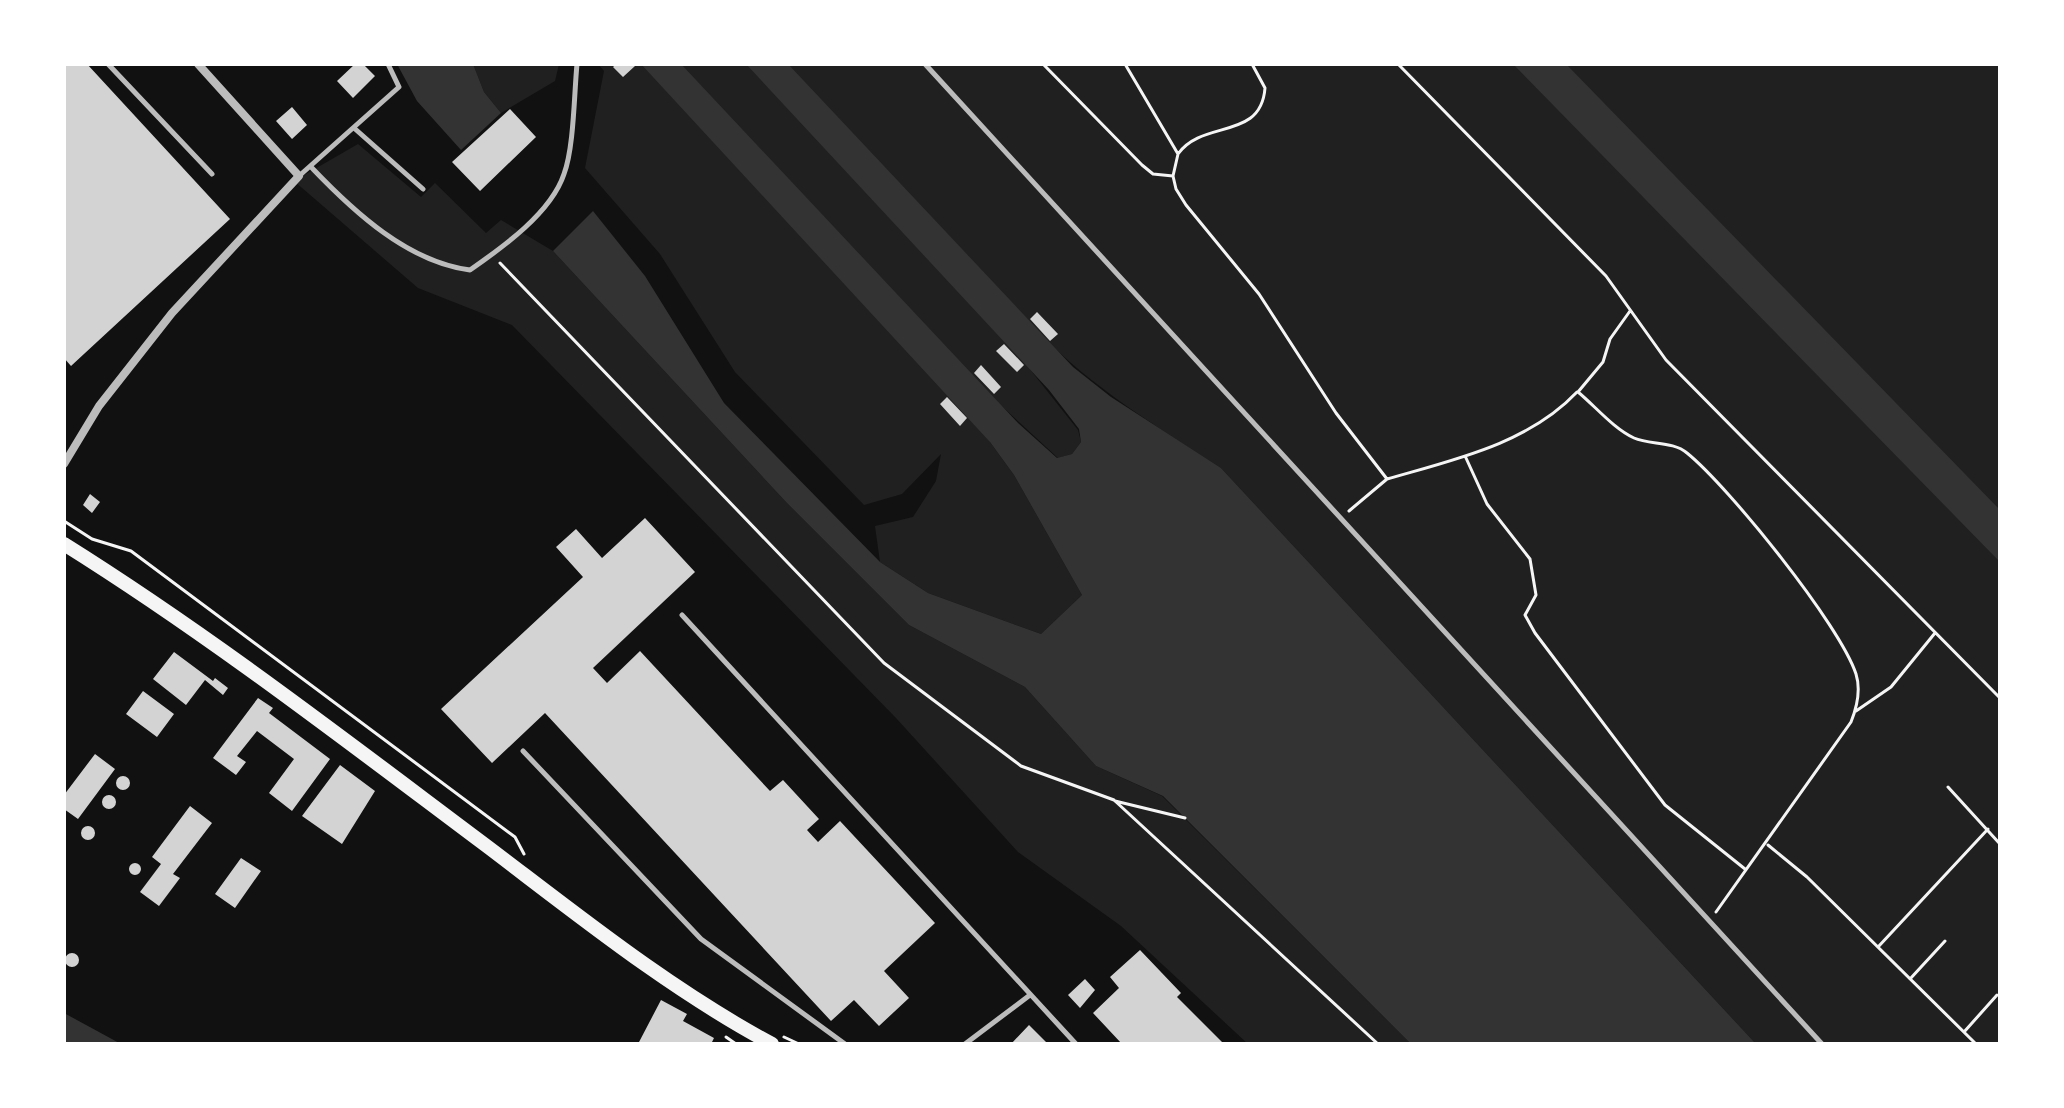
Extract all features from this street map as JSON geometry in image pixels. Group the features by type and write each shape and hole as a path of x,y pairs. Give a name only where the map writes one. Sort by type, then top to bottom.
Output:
{"main road":[{"path":"64,544 138,590 254,673 677,986 772,1044"}],"street":[{"path":"64,464 99,406 172,313 299,176 198,64"}],"lane":[{"path":"108,64 212,174"},
{"path":"299,176 312,168 399,87 388,64"},
{"path":"312,168 406,249 446,267 470,270 492,255 549,202 565,174 577,64"},
{"path":"925,64 1822,1044"},
{"path":"354,128 423,189"},
{"path":"682,615 1076,1044"},
{"path":"523,751 701,939 845,1044"},
{"path":"965,1044 1030,995"}],"path":[{"path":"1043,64 1142,165 1153,174 1173,176"},
{"path":"1125,64 1178,154"},
{"path":"1252,64 1265,88 1258,113 1248,121 1199,136 1185,144 1178,154 1173,176 1176,189 1259,294 1318,387 1387,479"},
{"path":"1398,64 1584,253 1666,360 2000,698"},
{"path":"492,255 884,663 1021,766 1114,800 1185,818"},
{"path":"1340,518 1387,479 1466,458 1562,408 1603,362 1610,339 1630,311"},
{"path":"1578,392 1633,437 1683,449 1718,482 1766,540 1851,662 1858,678 1856,711"},
{"path":"1466,458 1487,504 1530,559 1536,595 1525,615 1535,633 1665,805 1747,870"},
{"path":"64,521 92,539 131,551 515,837"},
{"path":"1708,923 1767,844 1856,711 1891,687 1935,633"},
{"path":"1948,787 2000,844"},
{"path":"1114,800 1378,1044"},
{"path":"1878,947 1988,829"},
{"path":"1767,844 1976,1044"},
{"path":"1910,979 1945,941"},
{"path":"1964,1032 1997,995"}],"shaded area":[{"path":"397,64 473,64 484,92 501,113 461,150 417,101"},
{"path":"473,64 559,64 555,81 501,113 484,92"},
{"path":"598,64 2000,64 2000,1044 1756,1044 1221,468 1103,389 1039,333 1017,353 1078,430 1081,442 1072,454 1058,458 981,387 990,442 1014,475 1082,595 1041,634 928,593 880,562 875,526 913,517 936,481 941,454 902,494 864,505 735,372 660,254 585,168 604,71"},
{"path":"641,64 681,64 1018,423 1057,458 1072,454 1081,442 1079,429 1049,390 746,64 788,64 1073,367 1111,397 1221,468 1756,1044 1411,1044 1163,796 1096,766 1025,687 909,625 786,502 553,251 593,211 645,276 724,403 880,562 928,593 1041,634 1082,595 1014,475 990,442"},
{"path":"1513,64 1566,64 2000,510 2000,562"},
{"path":"358,144 421,197 435,183 486,233 501,220 553,251 786,502 909,625 1025,687 1096,766 1162,796 1411,1044 1248,1044 1121,926 1018,852 896,718 512,325 418,288 294,181"},
{"path":"64,1013 121,1044 64,1044"}],"building":[{"path":"64,64 87,64 230,219 71,366 64,358"},
{"path":"355,64 363,64 375,76 353,98 337,81"},
{"path":"616,64 635,66 623,77 613,67"},
{"path":"292,107 307,125 292,139 276,121"},
{"path":"510,109 536,137 480,191 452,162"},
{"path":"1037,312 1058,334 1050,341 1030,319"},
{"path":"1004,344 1024,365 1017,372 996,351"},
{"path":"981,365 1001,387 994,394 974,373"},
{"path":"947,397 967,418 960,426 940,404"},
{"path":"90,494 100,502 92,513 83,505"},
{"path":"645,518 695,572 593,668 607,683 640,651 770,791 783,780 819,819 807,830 818,842 840,821 935,923 884,971 909,998 879,1026 854,1000 831,1021 545,713 492,763 441,709 583,577 556,547 576,529 602,558"},
{"path":"174,652 213,681 215,678 228,688 223,695 205,680 186,705 153,679"},
{"path":"143,691 174,714 157,737 126,714"},
{"path":"258,698 273,708 269,713 330,759 292,811 269,793 294,759 257,731 237,756 246,762 236,775 213,758"},
{"path":"95,754 115,769 78,819 64,809 64,795"},
{"path":"340,765 375,791 342,844 302,816"},
{"path":"123,776 130,783 123,790 116,783"},
{"path":"109,795 116,802 109,809 102,802"},
{"path":"190,806 212,823 173,874 180,878 159,906 140,892 161,864 152,857"},
{"path":"88,826 95,833 88,840 81,833"},
{"path":"241,858 261,871 235,908 215,894"},
{"path":"135,863 141,869 135,875 129,869"},
{"path":"1140,950 1181,993 1177,997 1224,1044 1122,1044 1093,1013 1119,988 1110,977"},
{"path":"72,953 79,960 72,967 65,960"},
{"path":"1085,979 1095,990 1080,1008 1068,995"},
{"path":"661,1000 687,1014 683,1021 714,1038 711,1044 638,1044"},
{"path":"1029,1025 1048,1044 1011,1044"}]}
